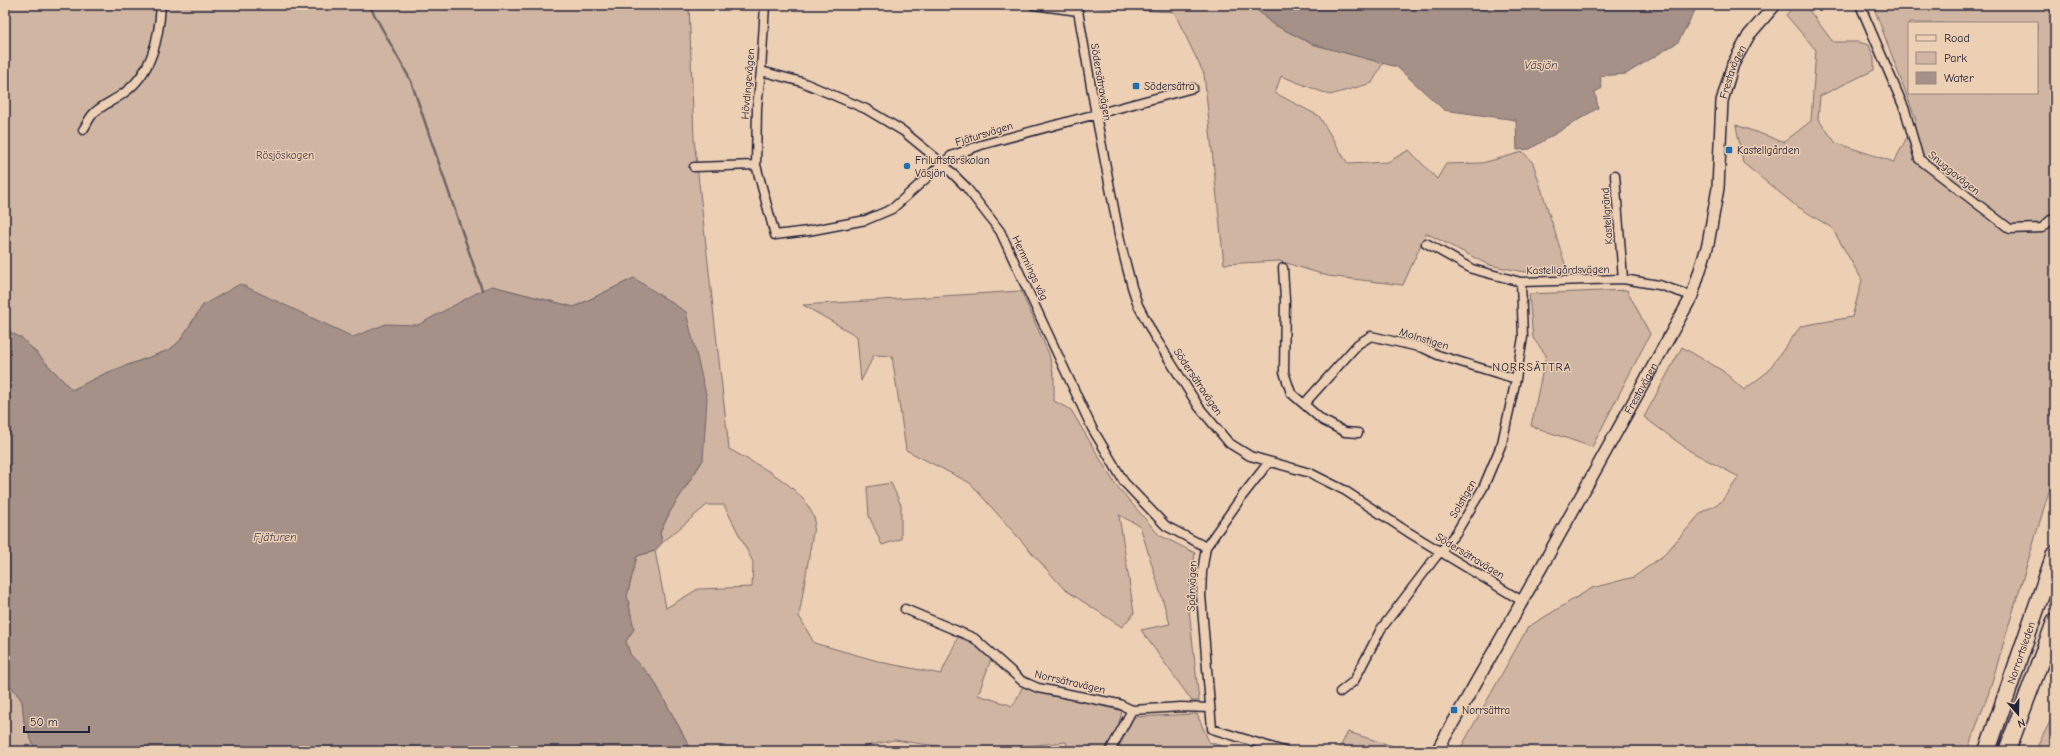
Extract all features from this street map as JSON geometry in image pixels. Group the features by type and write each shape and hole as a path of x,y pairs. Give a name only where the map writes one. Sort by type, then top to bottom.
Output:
{"highway":[{"name":"Norrortsleden","path":"1987,751 2055,554"},
{"name":"Norrortsleden","path":"2007,751 2055,622"}],"street":[{"path":"83,130 95,112 125,92 141,76 152,57 159,29 161,5"},
{"name":"Hövdingevägen","path":"765,5 757,108 756,165 775,235"},
{"path":"1033,5 1078,8"},
{"name":"Frestavägen","path":"1437,751 1692,296 1708,244 1718,188 1722,101 1733,64 1749,35 1775,5"},
{"name":"Snuggavägen","path":"1860,5 1905,110 1919,159 2010,230 2042,228 2055,216"},
{"name":"Södersätravägen","path":"1078,8 1096,115 1122,249 1132,287 1152,334 1220,434 1229,443 1250,456 1310,473 1344,490 1441,552 1522,601"},
{"name":"Hemmings väg","path":"761,71 802,82 866,109 903,131 942,162 966,187 1000,231 1092,428 1124,482 1166,526 1206,546"},
{"name":"Fjätursvägen","path":"775,235 808,231 866,220 892,209 942,162 951,156 981,146 1193,88"},
{"path":"694,167 756,165"},
{"name":"Kastellgränd","path":"1615,175 1623,279"},
{"name":"Kastellgårdsvägen","path":"1426,243 1472,269 1521,282 1623,279 1659,285 1692,296"},
{"path":"1283,268 1285,300 1284,372 1291,393 1322,420 1345,432 1358,433"},
{"name":"Solstigen","path":"1340,692 1354,681 1382,629 1456,533 1483,488 1502,443 1516,379 1523,337 1521,282"},
{"name":"Molnstigen","path":"1304,404 1358,344 1371,336 1423,348 1438,355 1516,379"},
{"name":"Spånvägen","path":"1209,708 1201,595 1202,572 1206,546 1242,495 1270,462"},
{"name":"Norrsätravägen","path":"905,609 974,638 1022,682 1038,688 1119,704 1132,710 1181,707 1209,708"},
{"path":"1209,708 1212,729 1284,751"},
{"path":"1110,751 1132,710"}],"green space":[{"name":"Rösjöskogen","path":"5,5 689,5 694,139 729,449 766,470 790,486 809,507 815,520 799,616 814,643 885,663 941,674 959,635 979,647 991,659 978,695 1013,706 1023,686 1122,711 1118,727 1105,751 1069,751 1066,742 973,751 894,740 857,748 855,751 692,751 653,679 630,654 626,641 634,629 627,596 637,556 655,551 666,608 698,589 752,587 753,562 724,505 707,505 662,543 660,532 671,510 703,460 634,278 574,307 492,286 388,351 203,305 179,342 169,350 106,373 72,390 24,340 5,348"},
{"path":"1084,5 1252,5 1271,23 1312,44 1383,63 1372,83 1330,95 1281,76 1275,93 1319,116 1348,164 1388,162 1409,150 1437,179 1446,164 1482,163 1523,152 1533,163 1566,267 1524,272 1489,265 1426,233 1403,285 1328,276 1280,261 1224,264 1204,74 1174,12 1084,7"},
{"path":"1795,5 1805,5 1833,42 1858,42 1869,45 1874,58 1874,70 1820,96 1818,119 1836,143 1894,162 1916,120 1873,5 2055,5 2055,471 1988,695 1967,751 1459,751 1528,627 1592,588 1634,577 1664,555 1702,512 1721,502 1739,477 1690,451 1644,417 1682,347 1723,371 1744,390 1766,373 1801,326 1852,317 1862,280 1832,228 1795,205 1743,163 1736,125 1784,142 1811,121 1816,50 1786,15"},
{"path":"1627,290 1650,334 1592,447 1531,426 1546,355 1533,338 1529,294"},
{"path":"1021,291 1049,354 1054,377 1054,401 1071,410 1115,484 1159,535 1195,553 1188,600 1199,701 1192,701 1141,630 1170,624 1140,526 1119,515 1134,613 1122,627 1064,589 970,483 906,450 892,356 874,355 861,381 857,336 803,305"},
{"path":"891,483 901,505 901,539 882,545 869,516 867,487"},
{"path":"5,678 22,701 24,722 36,751 5,751"},
{"path":"2055,712 2055,751 2035,751"},
{"path":"1197,714 1209,742 1237,751 1117,751 1134,717"},
{"path":"1348,732 1409,751 1338,751"}],"water":[{"name":"Väsjön","path":"1252,5 1698,5 1678,42 1626,74 1600,76 1602,88 1595,92 1598,108 1530,149 1517,150 1516,120 1444,110 1397,67 1312,44 1271,23"},
{"name":"Fjäturen","path":"634,278 686,312 707,398 703,460 671,510 660,532 662,543 655,551 637,556 627,596 634,629 626,641 630,654 653,679 692,751 36,751 24,722 22,701 5,678 5,330 22,338 72,390 106,373 169,350 179,342 203,305 240,284 353,337 386,324 418,325 492,286 574,307"}],"waterway":[{"path":"369,5 411,81 482,290"},
{"path":"5,316 10,333"}],"place":[{"name":"Södersätra","path":"1136,86"},
{"name":"Kastellgården","path":"1729,150"},
{"name":"Friluftsförskolan Väsjön","path":"907,166"},
{"name":"Norrsättra","path":"1454,710"}],"district":[{"name":"NORRSÄTTRA","path":"1532,367"}]}
